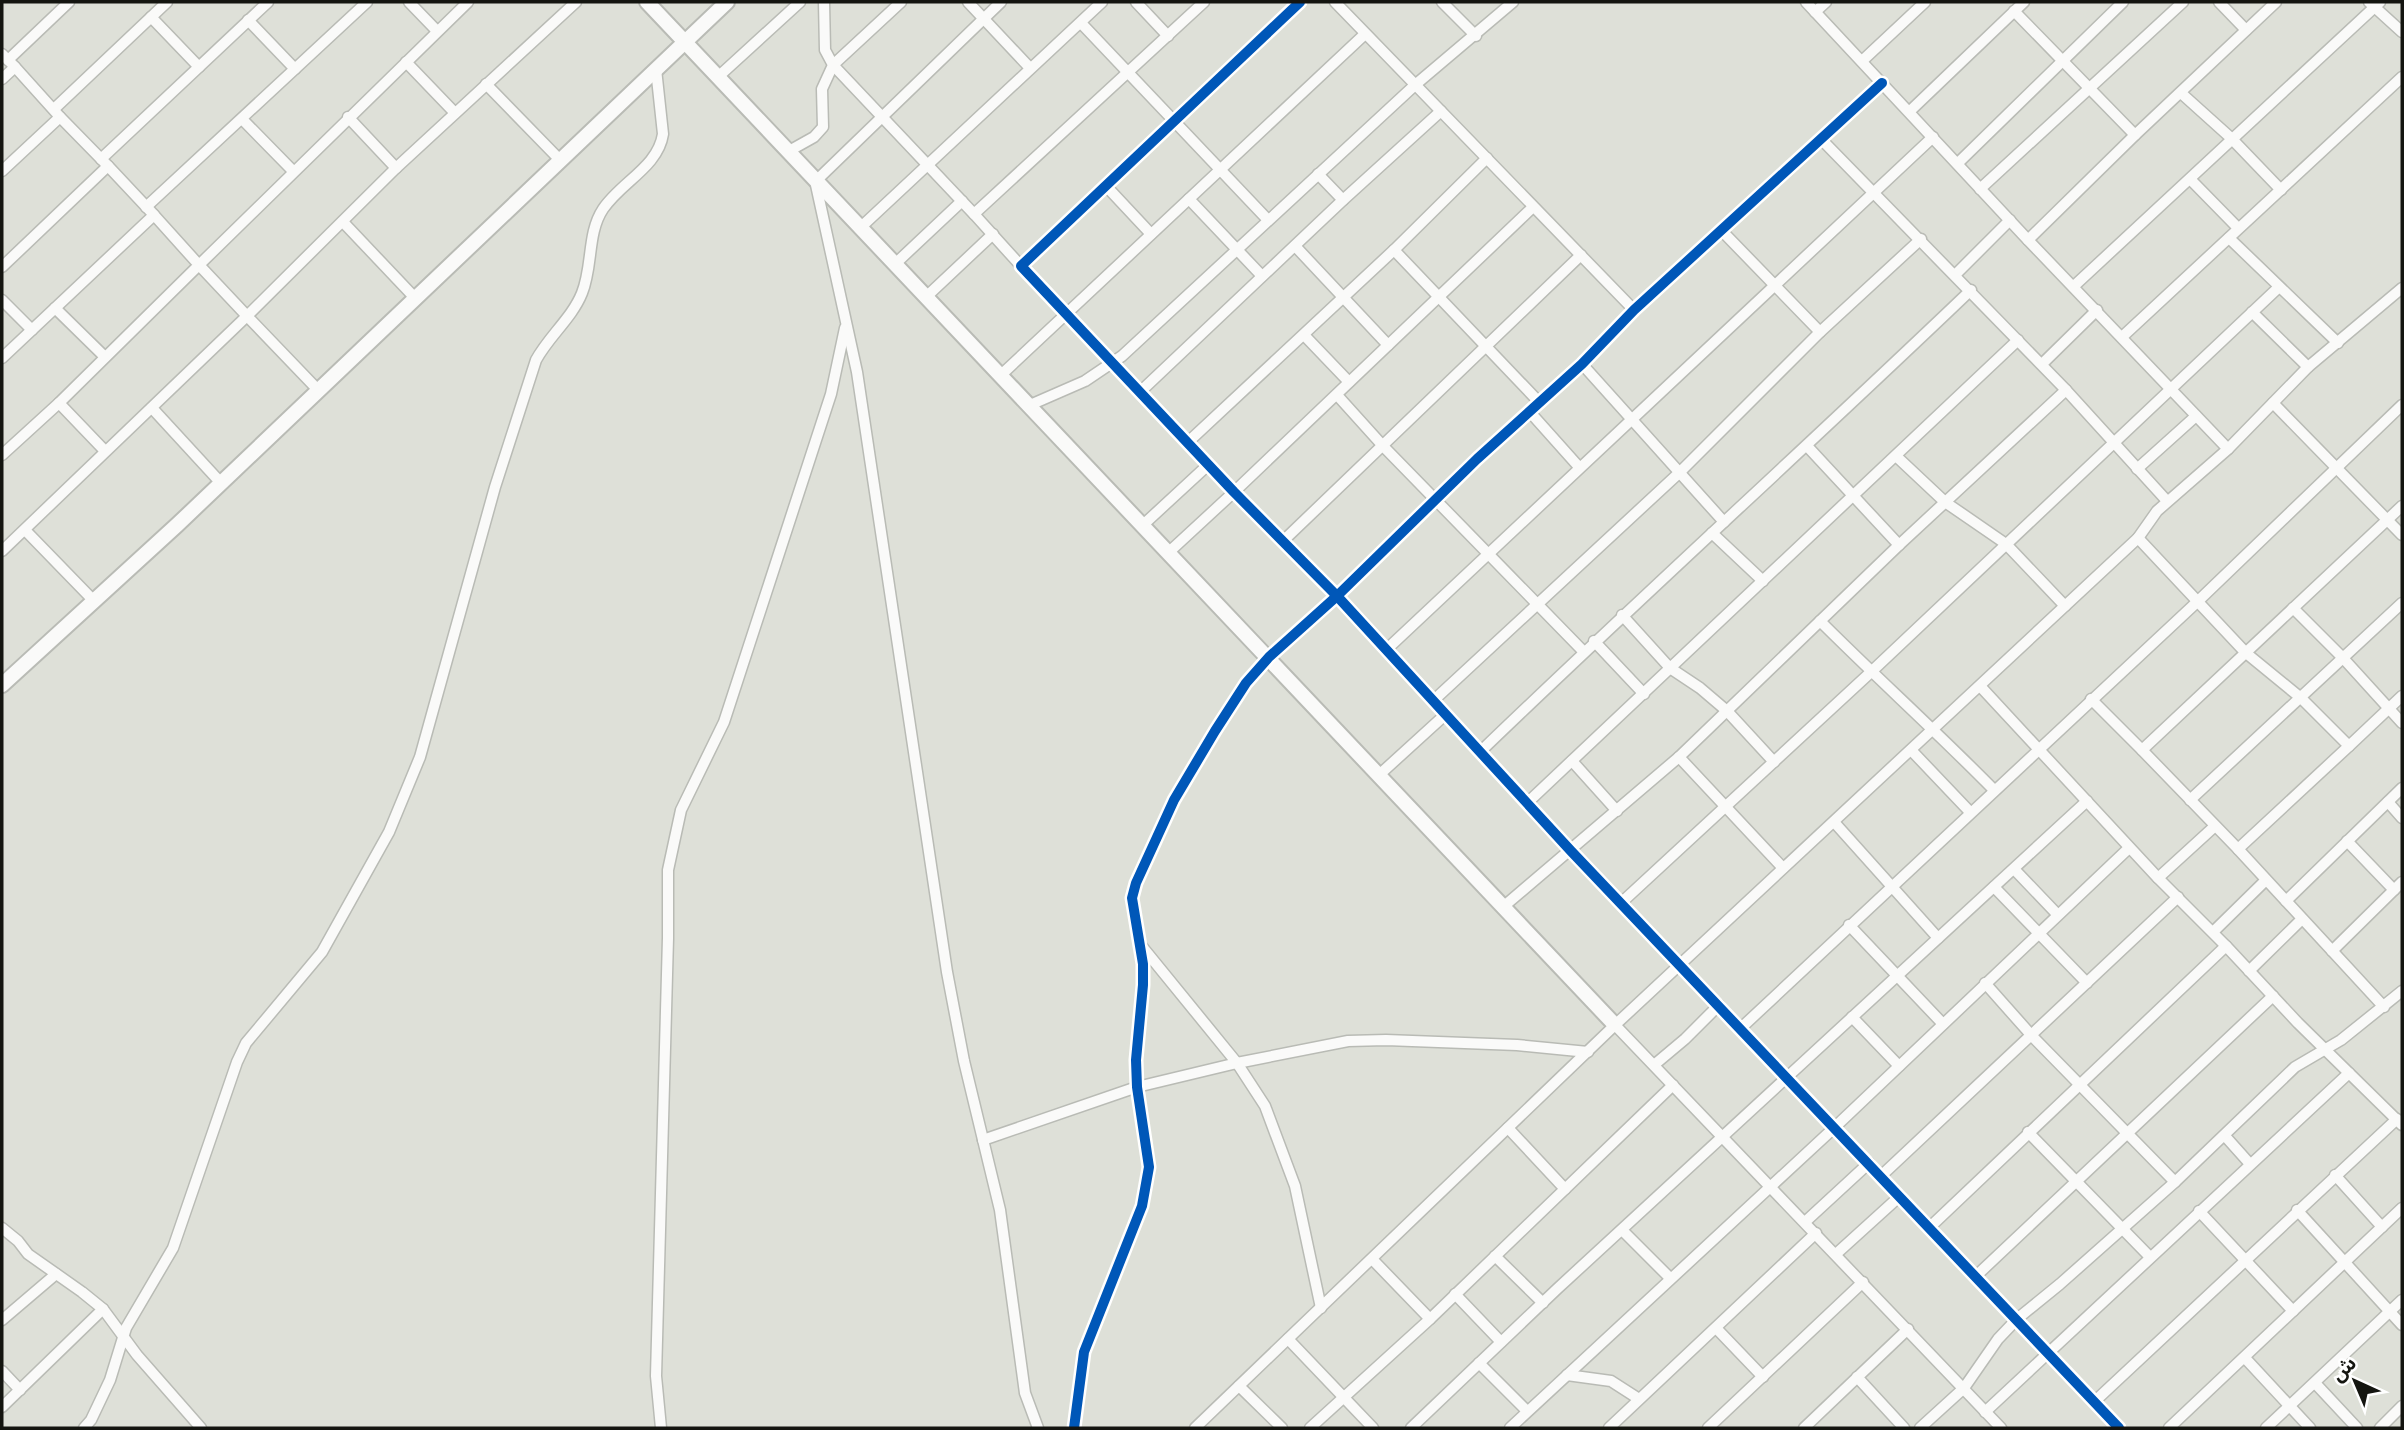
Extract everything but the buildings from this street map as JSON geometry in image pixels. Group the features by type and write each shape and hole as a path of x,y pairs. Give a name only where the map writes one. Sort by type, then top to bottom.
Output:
{"street":[{"path":"2,79 8,60 69,2"},
{"path":"2,171 167,2"},
{"path":"2,267 199,67 268,2"},
{"path":"409,2 437,31"},
{"path":"2,455 59,403 468,2"},
{"path":"2,551 247,316 396,168 576,2"},
{"path":"647,2 1615,1025 1964,1388 1998,1427"},
{"path":"2,685 319,391 727,2"},
{"path":"719,76 800,2"},
{"path":"824,2 825,50 833,65 1187,443 1337,596 1571,851 2119,1428"},
{"path":"789,151 814,137 823,127 822,89 833,65 901,2"},
{"path":"968,2 1030,68"},
{"path":"1001,2 882,116 818,181 816,189 857,372 947,972 964,1061 1000,1210 1025,1392 1038,1428"},
{"path":"860,228 1102,2"},
{"path":"1136,2 1168,36"},
{"path":"974,214 1204,2"},
{"path":"1021,266 1300,2"},
{"path":"1442,2 1475,36"},
{"path":"1030,405 1085,381 1113,363 1415,85 1513,2"},
{"path":"1806,2 2228,449"},
{"path":"1815,12 1826,2"},
{"path":"1862,61 1925,2"},
{"path":"1910,111 2024,2"},
{"path":"1958,163 2123,2"},
{"path":"1980,189 2183,2"},
{"path":"2219,2 2246,30"},
{"path":"2028,240 2134,135 2276,2"},
{"path":"2074,286 2374,3 2402,32"},
{"path":"146,207 295,69 360,4"},
{"path":"1341,4 1365,34 1634,310"},
{"path":"2014,11 2134,135"},
{"path":"151,17 199,67"},
{"path":"248,20 295,69"},
{"path":"1081,23 1268,220"},
{"path":"1001,375 1365,34"},
{"path":"8,60 319,391"},
{"path":"406,62 455,113"},
{"path":"84,1428 92,1420 110,1380 124,1335 173,1248 237,1062 246,1043 322,952 389,832 406,793 420,757 495,487 536,360 578,303 587,280 594,228 604,208 652,159 661,143 663,134 656,69"},
{"path":"2122,337 2402,77"},
{"path":"1074,1428 1087,1342 1142,1206 1149,1167 1137,1087 1136,1060 1143,985 1140,943 1132,898 1148,854 1174,800 1215,731 1246,683 1269,657 1582,364 1634,310 1882,83"},
{"path":"486,84 561,162"},
{"path":"2181,93 2231,138 2281,190"},
{"path":"1140,392 1441,111"},
{"path":"348,117 396,168"},
{"path":"242,119 293,171"},
{"path":"1386,650 1933,137"},
{"path":"1822,139 2042,364 2167,501"},
{"path":"1187,443 1394,250 1487,158"},
{"path":"1318,174 1343,200"},
{"path":"2190,179 2238,228"},
{"path":"1107,187 1151,234"},
{"path":"1189,199 1262,276"},
{"path":"895,264 962,201"},
{"path":"1168,552 1533,207"},
{"path":"2,358 154,215"},
{"path":"1956,274 2010,220"},
{"path":"343,222 416,299"},
{"path":"1722,231 1820,332"},
{"path":"926,297 993,234"},
{"path":"2229,238 2338,343"},
{"path":"1434,700 1679,473 1820,332 1921,239"},
{"path":"1295,246 1388,345"},
{"path":"2,249 11,258"},
{"path":"1394,250 1539,402"},
{"path":"1283,541 1581,255"},
{"path":"1621,903 1871,672 2279,287"},
{"path":"1195,1428 1615,1025 2138,538 2167,501 2228,449 2308,367 2402,288"},
{"path":"1481,751 1594,641 1807,446 1971,290"},
{"path":"2,300 32,330"},
{"path":"55,308 105,357"},
{"path":"2042,364 2097,310"},
{"path":"2252,312 2308,367"},
{"path":"661,1428 656,1376 667,890 672,845 681,810 717,739 728,710 831,394 845,324"},
{"path":"1304,335 1349,382"},
{"path":"1527,803 2018,340"},
{"path":"1582,364 1724,523"},
{"path":"1503,907 1679,757 1899,545 2066,390"},
{"path":"1337,395 1383,446 1584,652"},
{"path":"59,403 105,451"},
{"path":"2273,404 2402,535"},
{"path":"1741,1028 2196,603 2402,405"},
{"path":"152,408 221,483"},
{"path":"1529,411 1579,467"},
{"path":"2137,469 2196,416"},
{"path":"1807,446 1899,545"},
{"path":"1896,456 1945,502 2006,544 2065,606"},
{"path":"1143,526 1208,465"},
{"path":"2142,751 2402,506"},
{"path":"24,530 93,600"},
{"path":"1712,533 1763,581"},
{"path":"2138,538 2196,603 2246,653 2301,698 2349,746"},
{"path":"2190,800 2402,603"},
{"path":"2293,608 2402,723"},
{"path":"1622,615 1670,668 1700,688 1727,711 1774,762"},
{"path":"1820,621 1994,790"},
{"path":"1594,641 1644,694"},
{"path":"1980,686 2129,848 2399,1122 2335,1175 2094,1402"},
{"path":"2238,849 2402,696"},
{"path":"2091,699 2238,849 2384,1007"},
{"path":"1379,775 1446,714"},
{"path":"1911,750 1970,812"},
{"path":"1679,757 1783,868"},
{"path":"1572,761 1617,811"},
{"path":"2286,901 2402,788"},
{"path":"1411,1428 1896,975 2087,801"},
{"path":"2388,802 2402,818"},
{"path":"1834,822 1938,938"},
{"path":"2158,878 2215,826"},
{"path":"2347,841 2394,890"},
{"path":"1510,1428 1835,1127 2129,848"},
{"path":"2014,869 2057,914"},
{"path":"2213,932 2266,880"},
{"path":"2332,951 2402,882"},
{"path":"1994,887 2087,983"},
{"path":"1881,1176 2178,897"},
{"path":"2249,971 2302,919"},
{"path":"1849,925 1942,1024"},
{"path":"1140,943 1237,1063 1265,1107 1295,1186 1321,1308"},
{"path":"1930,1227 2079,1083 2227,946"},
{"path":"1985,983 2175,1182"},
{"path":"1920,1428 1964,1388 1998,1339 2017,1319 2175,1182 2295,1067 2341,1040 2402,991"},
{"path":"1976,1276 2273,996"},
{"path":"1654,1065 1685,1039 1719,1004"},
{"path":"1852,1017 1899,1066"},
{"path":"984,1140 1137,1087 1237,1063 1349,1041 1517,1045 1588,1052"},
{"path":"1985,1412 2348,1073"},
{"path":"1310,1428 1430,1319 1673,1085"},
{"path":"1508,1128 1564,1189"},
{"path":"2028,1132 2150,1257"},
{"path":"2225,1136 2250,1164"},
{"path":"1805,1222 1869,1163"},
{"path":"2335,1175 2382,1227"},
{"path":"1836,1254 1900,1196"},
{"path":"2169,1428 2402,1208"},
{"path":"2297,1210 2402,1325"},
{"path":"2199,1211 2294,1311"},
{"path":"2,1228 18,1241 28,1254 103,1309 137,1355 198,1424 187,1428"},
{"path":"1622,1230 1670,1278"},
{"path":"1609,1428 1816,1233"},
{"path":"1495,1256 1543,1303"},
{"path":"1372,1259 1430,1319"},
{"path":"2,1320 56,1274"},
{"path":"1709,1428 1863,1282"},
{"path":"1455,1294 1501,1342"},
{"path":"2266,1428 2402,1300"},
{"path":"2,1407 103,1309"},
{"path":"1716,1328 1763,1377"},
{"path":"1807,1427 1908,1329"},
{"path":"1288,1339 1373,1428"},
{"path":"2245,1358 2310,1428"},
{"path":"1479,1363 1527,1412"},
{"path":"2,1371 20,1390"},
{"path":"1567,1375 1611,1381 1639,1399"},
{"path":"1857,1377 1904,1428"},
{"path":"2315,1383 2357,1428"},
{"path":"1239,1386 1282,1428"},
{"path":"2379,1428 2402,1406"}],"cycle path":[{"path":"1300,2 1021,266 1234,492 1337,596 1571,851 2119,1428"},
{"path":"1074,1428 1084,1352 1142,1206 1149,1167 1137,1087 1136,1060 1143,964 1132,898 1136,883 1174,800 1215,731 1246,683 1269,657 1337,596 1477,459 1582,364 1634,310 1882,83"}]}
